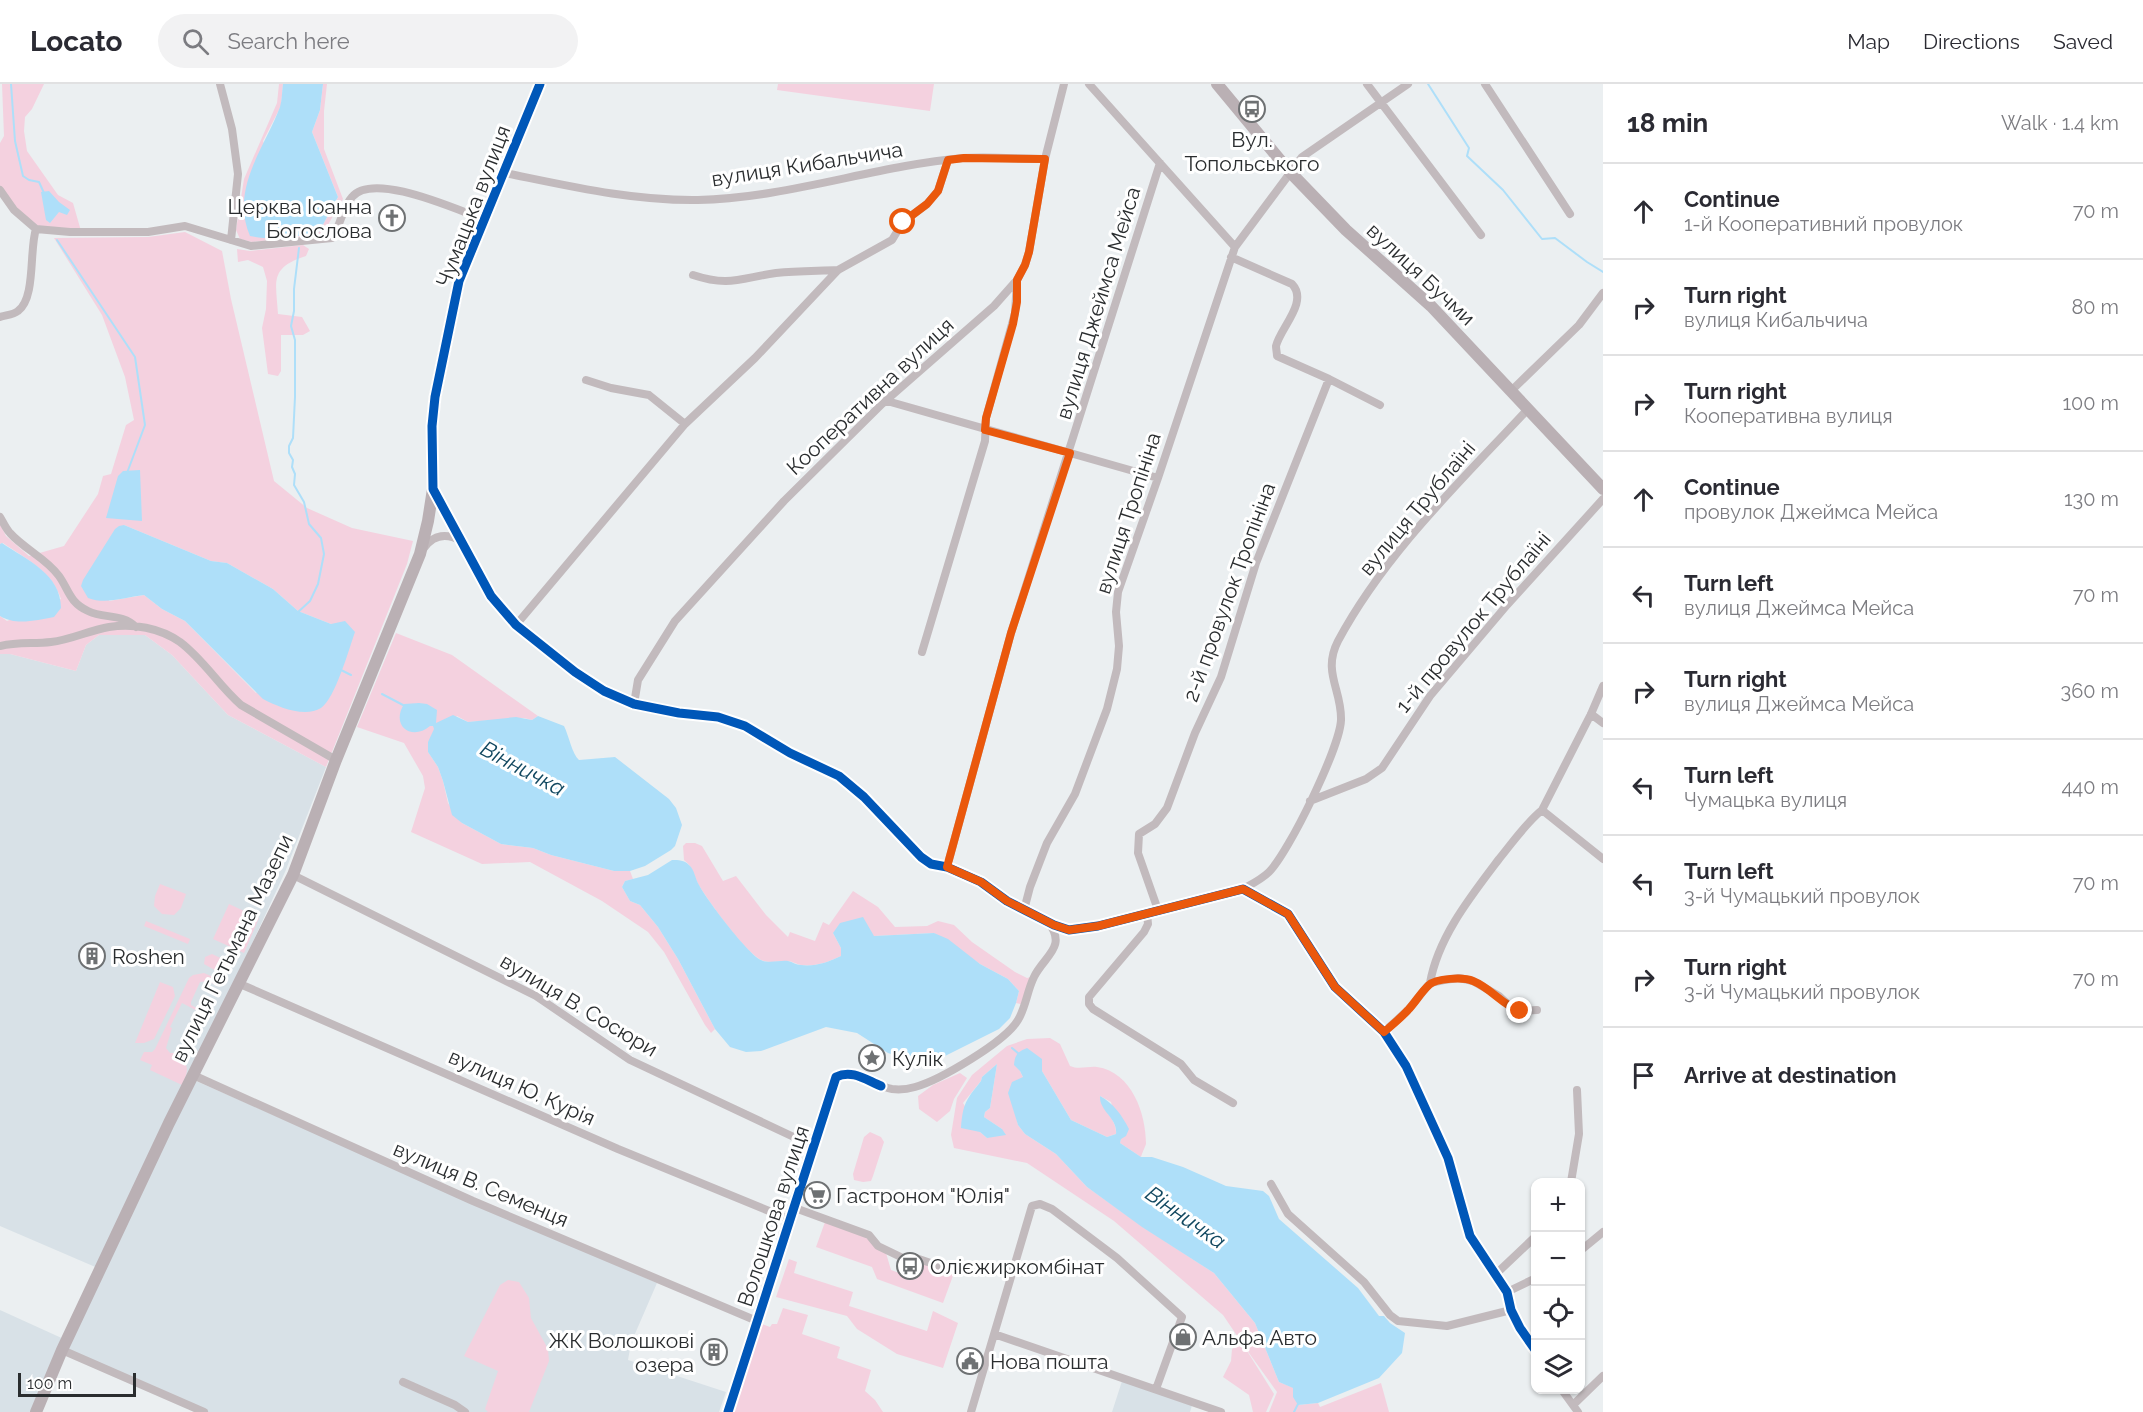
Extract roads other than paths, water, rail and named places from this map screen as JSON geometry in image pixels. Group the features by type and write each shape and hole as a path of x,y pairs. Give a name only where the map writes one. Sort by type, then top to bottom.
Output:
{"street":[{"path":"220,84 232,129 238,174 231,240"},
{"name":"Чумацька вулиця","path":"540,84 459,281 435,397 432,426 433,489 490,596 516,625 575,672 604,691 634,704 679,713 718,717 745,726 790,753 839,776 864,797 921,857 931,864 947,867 981,882 1007,901 1054,925 1069,930 1098,926 1243,889"},
{"name":"Кооперативна вулиця","path":"634,704 638,680 675,621 784,501 887,401 985,315 1017,280 1029,252 1045,159 1064,84"},
{"name":"вулиця Джеймса Мейса","path":"1089,84 1235,247"},
{"name":"вулиця Бучми","path":"1217,84 1290,172 1346,230 1431,306 1603,489"},
{"path":"1367,84 1481,235"},
{"name":"вулиця Тропініна","path":"1024,910 1047,843 1075,794 1107,709 1117,669 1118,592 1235,247 1302,157 1408,84"},
{"path":"1485,84 1570,214"},
{"name":"вулиця Кибальчича","path":"505,173 599,193 650,199 699,200 750,195 964,158 1045,159"},
{"path":"516,625 686,424 755,358 838,270 892,240 903,222 927,204 938,191 948,160"},
{"name":"вулиця Джеймса Мейса","path":"947,867 1011,633 1070,453 1160,163"},
{"path":"0,190 21,219 36,229 148,232 185,226 251,246 332,238 339,228 346,206 353,195 371,187 392,189 483,219"},
{"path":"0,317 20,310 28,295 32,240 36,229"},
{"path":"1231,257 1292,284 1297,289 1296,304 1276,346 1277,356 1380,405"},
{"path":"693,275 713,281 729,282 778,273 838,270"},
{"path":"922,652 985,441 986,418 1013,324 1017,302 1017,280"},
{"path":"1511,391 1579,325 1603,293"},
{"name":"2-й провулок Тропініна","path":"1158,910 1138,853 1139,834 1155,824 1167,808 1195,733 1221,677 1256,563 1329,379"},
{"path":"586,380 611,388 649,395 686,424"},
{"name":"вулиця Джеймса Мейса","path":"887,401 1158,478"},
{"name":"вулиця Трублаїні","path":"1243,889 1270,872 1292,838 1340,732 1340,707 1331,673 1332,656 1338,641 1367,595 1413,534 1528,409"},
{"name":"вулиця Гетьмана Мазепи","path":"36,1412 62,1350 193,1075 293,875 336,760 420,554 433,489"},
{"name":"1-й провулок Трублаїні","path":"1310,801 1366,779 1382,768 1430,696 1514,596 1603,499"},
{"path":"0,517 9,533 59,576 66,592 80,607 90,613 116,616 130,621 135,627"},
{"path":"420,554 428,542 440,536 450,535 462,541"},
{"path":"0,646 53,642 110,627 157,630 178,640 196,655 228,694 241,705 336,760"},
{"path":"1384,1032 1408,1010 1430,983 1433,966 1450,930 1477,888 1529,820 1542,810 1603,686"},
{"path":"1591,714 1603,723"},
{"path":"1542,810 1603,859"},
{"name":"вулиця В. Сосюри","path":"293,875 536,996 630,1060 815,1147"},
{"path":"1243,889 1288,914 1335,987 1384,1032 1406,1066 1448,1158 1470,1236 1508,1292 1511,1310 1531,1344"},
{"path":"1147,913 1148,924 1144,932 1089,997 1089,1004 1093,1009 1181,1064 1194,1080 1233,1103"},
{"name":"Волошкова вулиця","path":"728,1412 837,1077 852,1074 881,1086 902,1090 917,1086 991,1047 1005,1036 1020,1016 1034,976 1055,948 1056,937 1046,920"},
{"path":"1430,983 1459,978 1473,981 1499,996 1513,1009 1537,1010"},
{"name":"вулиця Ю. Курія","path":"240,984 618,1149 791,1220"},
{"name":"вулиця В. Семенця","path":"193,1075 473,1201 757,1320"},
{"path":"1572,1178 1578,1134 1577,1090"},
{"path":"1270,1184 1288,1214 1364,1282 1390,1315 1398,1321 1409,1324 1447,1326 1511,1310"},
{"path":"972,1412 1032,1206 1040,1204 1052,1209 1118,1258 1182,1317 1156,1389"},
{"path":"795,1208 869,1235 878,1246 907,1260 916,1258 951,1270"},
{"path":"1585,1248 1603,1232"},
{"path":"1497,1273 1531,1241"},
{"path":"1508,1292 1531,1280"},
{"path":"994,1334 1221,1412"},
{"path":"62,1350 204,1412"},
{"path":"1565,1394 1575,1408 1603,1376"},
{"path":"403,1382 456,1405 465,1412"}],"water":[{"path":"283,84 323,84 320,110 312,132 338,197 319,232 284,238 250,236 245,219 246,186 280,107"},
{"path":"49,191 70,210 67,215 59,212 50,223 46,220 41,192"},
{"path":"140,470 142,521 106,518 118,476 123,471"},
{"path":"124,525 211,561 227,563 273,589 298,611 331,624 345,621 355,632 341,673 326,703 315,711 300,712 263,699 185,621 162,609 144,595 109,601 88,598 81,586 83,580 115,529"},
{"path":"2,543 32,562 49,577 59,596 61,608 54,617 20,622 0,616 0,544"},
{"path":"404,704 427,704 437,710 436,723 453,715 468,722 516,717 532,720 538,716 564,726 572,749 579,760 615,757 669,799 676,808 682,825 675,846 645,866 630,871 614,871 551,855 533,848 501,844 462,823 452,815 438,767 428,752 428,742 434,729 433,726 411,732 402,725 400,712"},
{"path":"672,860 683,861 691,867 703,892 718,913 737,937 761,960 811,965 821,964 841,956 841,948 833,933 840,923 863,917 874,936 934,933 948,939 980,964 1008,979 1019,991 1010,1018 999,1029 931,1063 918,1063 888,1053 857,1033 826,1027 761,1051 746,1052 730,1047 715,1029 678,959 658,927 640,905 630,901 622,887 625,881 648,875"},
{"path":"1027,1048 1042,1059 1042,1071 1071,1120 1107,1137 1116,1134 1114,1123 1102,1106 1100,1096 1117,1110 1129,1129 1120,1143 1141,1157 1152,1157 1183,1167 1226,1186 1263,1191 1269,1196 1279,1219 1358,1288 1379,1316 1384,1316 1405,1333 1402,1353 1379,1378 1318,1403 1298,1405 1293,1397 1293,1388 1279,1382 1255,1323 1214,1273 1142,1227 1087,1187 1056,1154 1025,1134 1018,1125 1008,1093 1012,1082 1023,1077 1014,1062 1017,1054"},
{"path":"997,1064 990,1108 985,1112 984,1117 1002,1129 1006,1135 987,1138 980,1132 961,1128 962,1120 964,1107 982,1077"}],"waterway":[{"path":"11,84 15,141 23,176 39,182 44,193"},
{"path":"1428,84 1469,148 1467,156 1503,190 1542,239 1555,238 1603,272"},
{"path":"57,240 135,357 145,425 127,473"},
{"path":"297,613 310,601 318,584 324,554 321,538 309,524 304,502 294,485 293,460 289,453 289,446 293,438 295,397 295,340 291,326 299,248"},
{"path":"341,670 351,675"},
{"name":"Вінничка","path":"382,694 403,705"},
{"name":"Вінничка","path":"1012,1048 1019,1054"},
{"name":"Вінничка","path":"1294,1412 1299,1402"}],"place":[{"name":"Вул. Топольського","path":"1252,109"},
{"name":"Церква Іоанна Богослова","path":"392,218"},
{"name":"Roshen","path":"92,956"},
{"name":"Кулік","path":"872,1058"},
{"name":"Гастроном \"Юлія\"","path":"817,1195"},
{"name":"Олієжиркомбінат","path":"910,1266"},
{"name":"Альфа Авто","path":"1183,1337"},
{"name":"ЖК Волошкові озера","path":"714,1352"},
{"name":"Нова пошта","path":"970,1361"}]}
